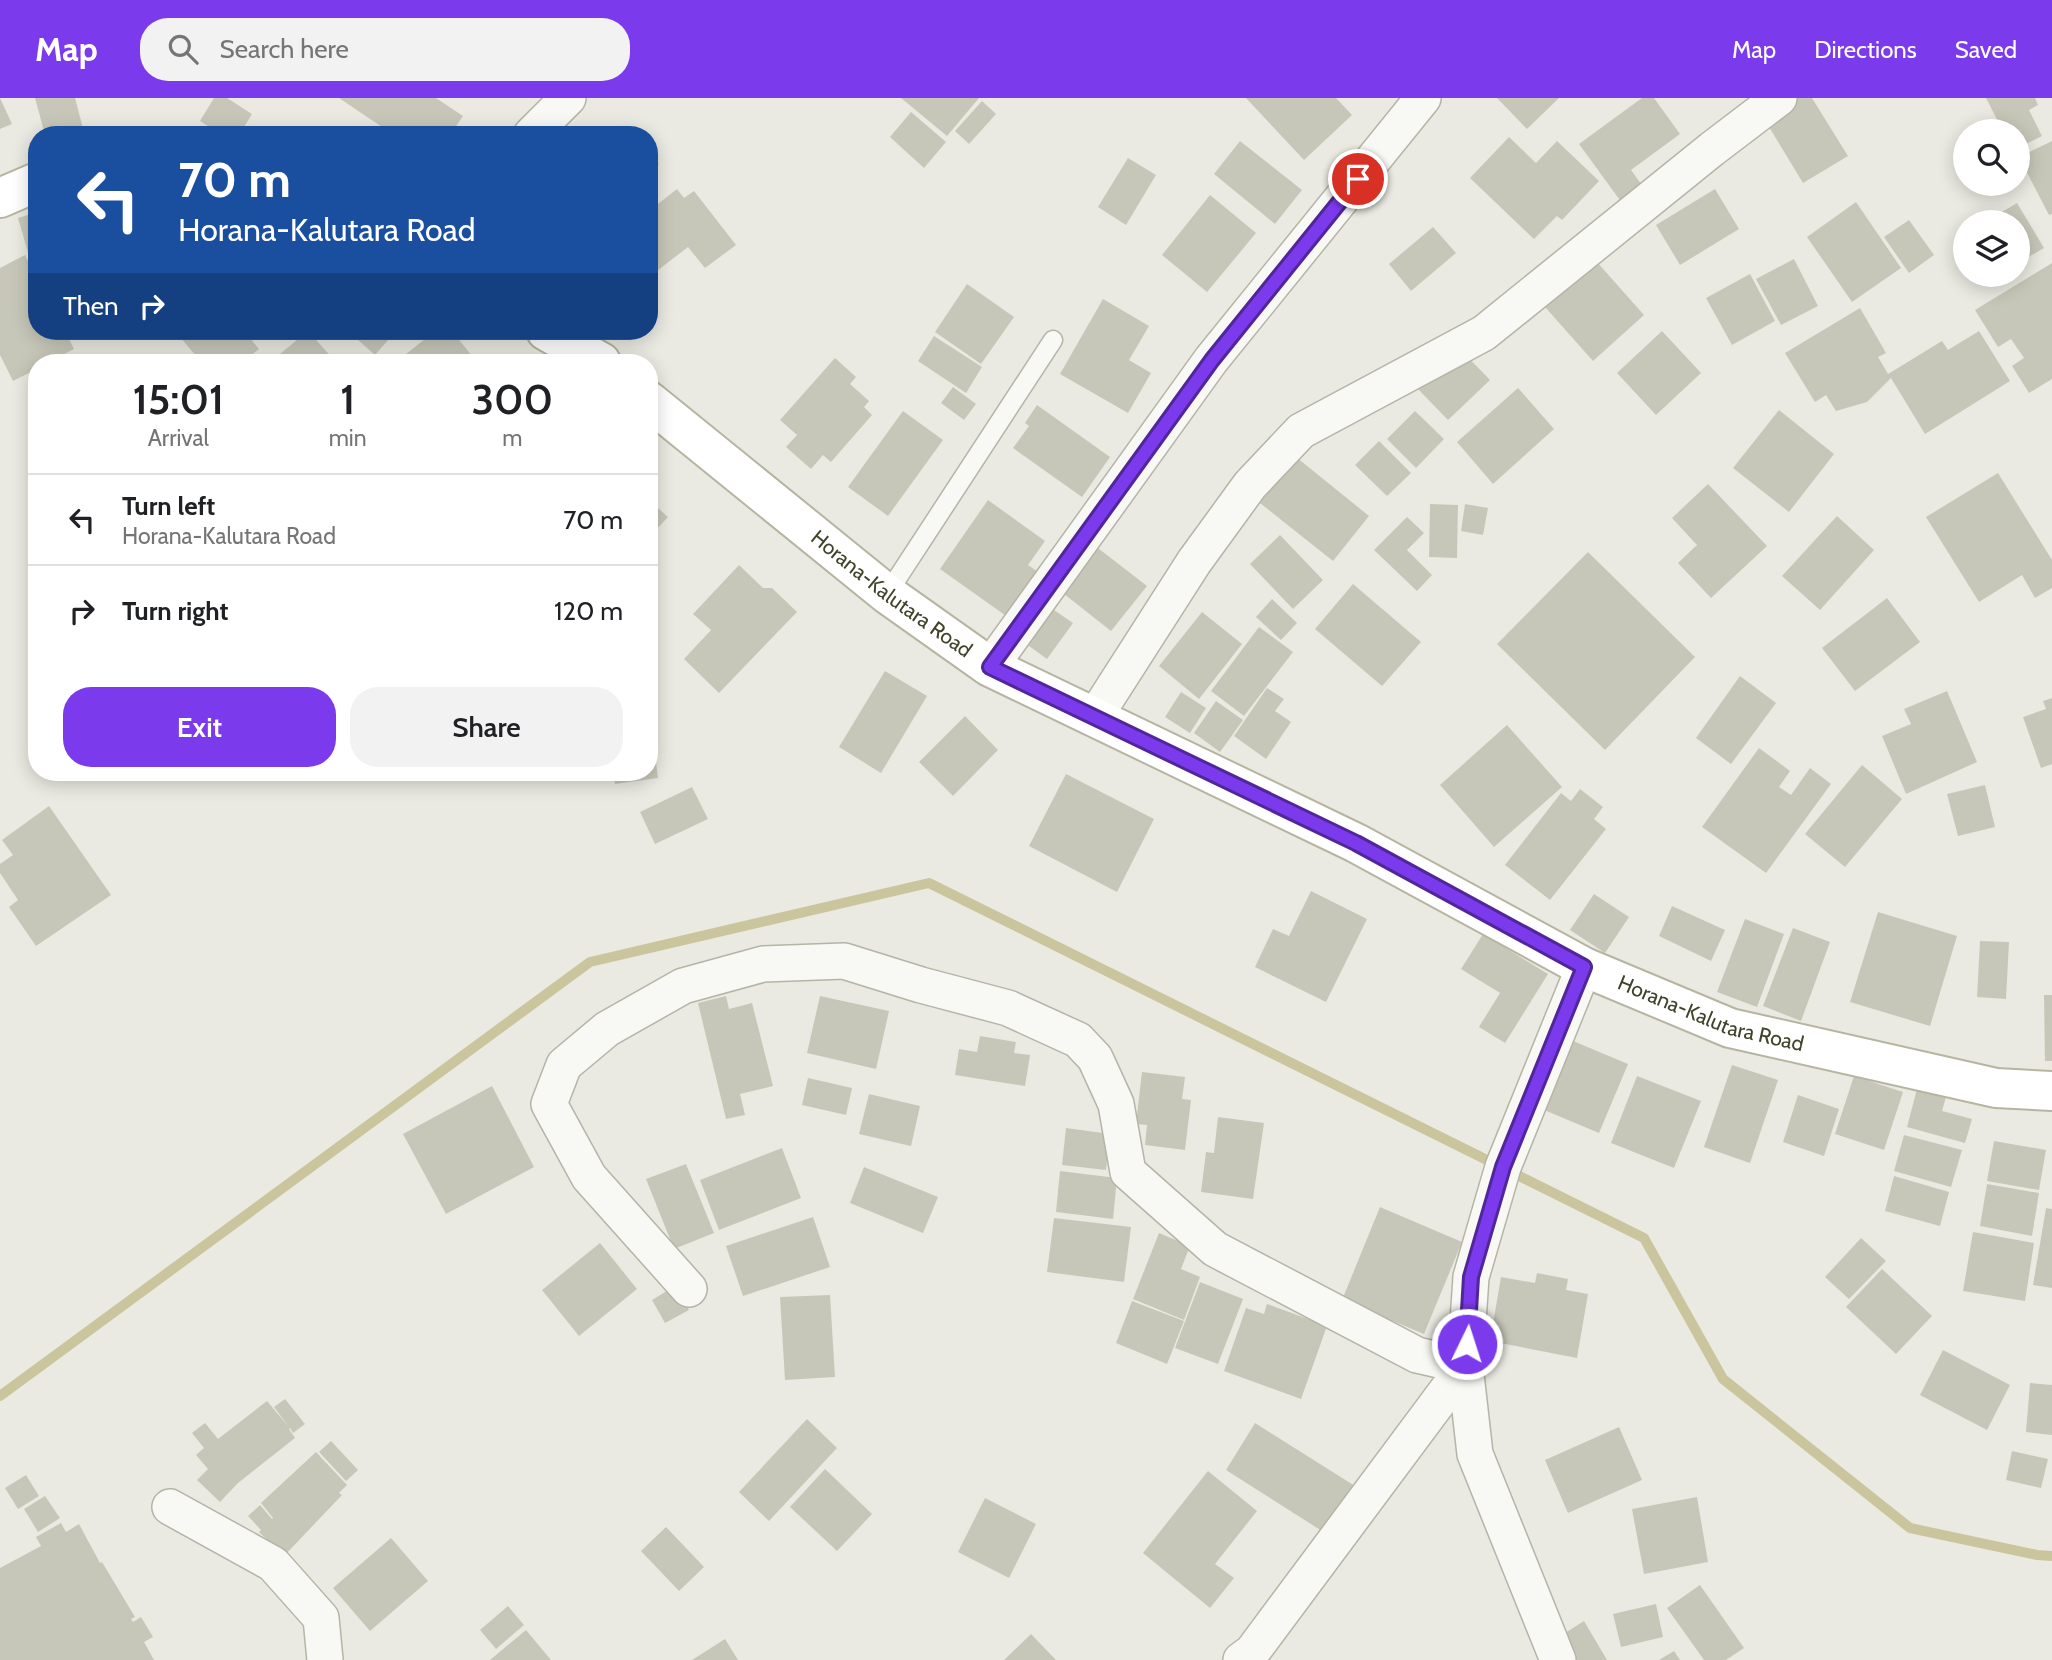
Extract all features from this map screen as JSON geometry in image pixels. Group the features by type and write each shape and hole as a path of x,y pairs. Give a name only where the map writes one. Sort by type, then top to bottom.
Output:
{"main road":[{"path":"0,198 28,186"},
{"path":"562,340 587,354"},
{"name":"Horana-Kalutara Road","path":"658,408 887,593 990,667 1356,843 1584,967 1730,1028 1996,1088 2052,1091"}],"street":[{"path":"540,126 568,98"},
{"path":"990,667 1212,360 1423,98"},
{"path":"1094,718 1194,562 1250,485 1301,430 1484,333 1779,98"},
{"path":"689,1289 589,1177 549,1104 564,1065 607,1029 683,986 763,964 844,961 1008,1008 1077,1040 1095,1058 1115,1104 1128,1172 1215,1249 1417,1354 1465,1366"},
{"path":"1558,1660 1475,1454 1465,1366 1471,1277 1503,1167 1584,967"},
{"path":"1241,1660 1252,1652 1465,1366"},
{"path":"170,1507 274,1564 321,1618 325,1660"}],"lane":[{"path":"887,593 1053,340"}],"building":[{"path":"0,98 12,124 0,129"},
{"path":"35,98 75,98 82,126 43,126"},
{"path":"214,98 227,98 252,114 245,126 208,126 200,121"},
{"path":"339,98 436,98 463,116 456,126 381,126"},
{"path":"901,98 979,98 947,136"},
{"path":"1246,98 1336,98 1352,115 1304,160"},
{"path":"1497,98 1559,98 1527,129"},
{"path":"1642,98 1654,98 1680,134 1631,170 1644,188 1622,203 1579,144"},
{"path":"1794,98 1812,98 1848,156 1803,183 1763,117"},
{"path":"1986,98 2035,98 2038,105 2029,110 2042,136 2030,142 2030,119 1997,119"},
{"path":"982,101 996,114 969,144 955,131"},
{"path":"911,112 946,142 924,168 890,137"},
{"path":"1509,137 1536,163 1557,141 1599,181 1562,220 1557,216 1534,239 1470,178"},
{"path":"1240,141 1302,190 1275,224 1214,174"},
{"path":"2052,141 2052,214 2049,215 2030,178 2030,152"},
{"path":"1128,158 1156,175 1126,225 1098,207"},
{"path":"677,189 684,198 694,191 736,245 705,268 688,247 658,270 658,204"},
{"path":"1715,189 1739,229 1680,265 1656,225"},
{"path":"1210,195 1256,233 1207,292 1162,255"},
{"path":"1856,202 1901,268 1852,302 1807,237"},
{"path":"2017,203 2021,210 2005,210"},
{"path":"28,215 28,252 18,218"},
{"path":"1909,220 1934,255 1909,273 1884,237"},
{"path":"2030,225 2044,248 2030,256"},
{"path":"1433,227 1456,253 1411,291 1389,264"},
{"path":"25,255 28,261 28,340 70,340 74,349 64,354 28,354 28,374 13,381 0,355 0,268"},
{"path":"1794,259 1818,306 1781,325 1756,279"},
{"path":"1596,261 1644,315 1593,361 1545,307"},
{"path":"2052,263 2052,379 2029,393 2012,366 2024,358 2011,339 1998,347 1975,310 2013,287 2030,287 2030,276"},
{"path":"1750,274 1775,321 1732,345 1706,298"},
{"path":"967,284 1014,317 981,364 935,332"},
{"path":"1103,299 1149,326 1129,360 1151,373 1128,413 1060,374"},
{"path":"1860,308 1886,353 1878,357 1888,374 1942,341 1948,350 1979,331 2010,381 1925,434 1891,378 1867,402 1836,411 1826,395 1815,402 1785,353"},
{"path":"1662,331 1701,373 1656,415 1617,373"},
{"path":"934,336 982,367 966,393 918,361"},
{"path":"183,340 252,340 259,349 253,354 194,354"},
{"path":"297,340 316,340 329,354 280,354"},
{"path":"358,340 388,340 374,354"},
{"path":"424,340 459,340 470,354 406,354"},
{"path":"1460,349 1490,380 1448,420 1418,389"},
{"path":"835,358 856,377 850,384 869,401 864,407 872,415 831,462 823,455 811,469 786,447 797,435 780,420"},
{"path":"953,387 976,404 964,420 941,403"},
{"path":"1518,388 1554,429 1493,484 1457,442"},
{"path":"1037,405 1110,457 1082,497 1013,448 1029,426 1025,423"},
{"path":"1779,410 1834,454 1789,512 1733,468"},
{"path":"903,411 943,440 888,516 848,487"},
{"path":"1415,411 1444,439 1416,468 1387,439"},
{"path":"1379,441 1411,473 1387,496 1355,465"},
{"path":"1296,457 1369,516 1333,561 1260,503"},
{"path":"1998,473 2052,560 2052,588 2035,598 2022,575 1979,602 1926,517"},
{"path":"1708,484 1767,546 1711,598 1678,563 1697,545 1672,518"},
{"path":"988,500 1045,541 1028,565 1040,573 1009,618 940,569"},
{"path":"1430,504 1458,505 1457,558 1429,557"},
{"path":"1465,504 1488,508 1483,535 1461,531"},
{"path":"658,508 668,517 658,528"},
{"path":"1837,516 1874,550 1820,610 1782,576"},
{"path":"1407,517 1424,533 1407,550 1432,575 1417,591 1374,550"},
{"path":"1280,535 1323,580 1293,609 1250,564"},
{"path":"1094,545 1147,586 1111,631 1059,590"},
{"path":"1588,552 1695,657 1605,750 1497,644"},
{"path":"739,565 763,588 772,588 797,612 719,693 684,659 711,630 693,614"},
{"path":"1353,584 1421,642 1382,686 1315,629"},
{"path":"1887,598 1920,642 1855,691 1822,648"},
{"path":"1272,599 1297,623 1281,640 1256,617"},
{"path":"1051,608 1073,623 1047,659 1025,643"},
{"path":"1202,612 1242,644 1199,699 1159,666"},
{"path":"1259,627 1293,652 1244,716 1211,691"},
{"path":"885,671 927,696 881,773 839,747"},
{"path":"1740,676 1776,703 1731,764 1696,738"},
{"path":"1267,688 1284,699 1275,711 1291,722 1266,759 1234,736"},
{"path":"1947,691 1977,762 1906,794 1882,736 1911,724 1904,709"},
{"path":"1181,692 1206,708 1190,733 1165,717"},
{"path":"2052,698 2052,764 2041,768 2023,717 2046,709 2043,701"},
{"path":"1216,701 1243,720 1220,752 1194,733"},
{"path":"965,716 998,750 953,796 919,762"},
{"path":"1507,725 1562,787 1494,847 1440,785"},
{"path":"1759,748 1790,771 1779,787 1791,795 1810,768 1831,784 1766,873 1702,827"},
{"path":"1862,765 1902,799 1845,867 1805,834"},
{"path":"1066,774 1154,819 1117,892 1029,846"},
{"path":"614,781 636,781 615,784"},
{"path":"1985,785 1995,827 1958,836 1947,794"},
{"path":"692,787 708,819 655,844 640,812"},
{"path":"1580,789 1603,807 1594,819 1606,829 1550,900 1505,865 1561,793 1571,801"},
{"path":"49,806 111,895 36,946 9,907 18,900 0,873 0,864 13,855 2,840"},
{"path":"1311,891 1367,919 1326,1002 1255,967 1273,929 1289,936"},
{"path":"1594,894 1629,917 1605,953 1570,930"},
{"path":"1672,906 1725,930 1711,961 1659,936"},
{"path":"1878,912 1957,936 1930,1026 1850,1002"},
{"path":"1745,919 1784,934 1757,1007 1717,992"},
{"path":"1793,928 1830,942 1801,1021 1763,1006"},
{"path":"1483,934 1548,974 1505,1043 1479,1027 1500,993 1461,969"},
{"path":"1980,941 2009,942 2006,999 1977,997"},
{"path":"2044,995 2052,995 2052,1061 2045,1061"},
{"path":"726,996 729,1009 752,1003 773,1086 740,1094 745,1115 726,1119 698,1003"},
{"path":"820,996 889,1011 876,1069 807,1053"},
{"path":"980,1036 1016,1042 1014,1053 1030,1055 1025,1086 955,1075 959,1049 977,1052"},
{"path":"1566,1038 1628,1064 1599,1133 1537,1107"},
{"path":"1732,1065 1778,1080 1750,1163 1704,1147"},
{"path":"1142,1072 1185,1077 1182,1099 1191,1100 1185,1150 1145,1145 1147,1125 1136,1124"},
{"path":"1637,1076 1701,1101 1674,1168 1611,1143"},
{"path":"1854,1076 1903,1092 1884,1150 1835,1134"},
{"path":"808,1078 852,1088 846,1115 802,1105"},
{"path":"492,1086 534,1167 446,1214 403,1134"},
{"path":"1917,1089 1946,1097 1942,1111 1972,1119 1965,1143 1907,1127"},
{"path":"869,1094 920,1106 911,1146 859,1134"},
{"path":"1798,1095 1839,1109 1824,1156 1783,1142"},
{"path":"1218,1117 1264,1123 1253,1199 1201,1192 1206,1152 1214,1153"},
{"path":"1066,1128 1110,1134 1106,1170 1062,1165"},
{"path":"1904,1135 1962,1150 1951,1187 1894,1171"},
{"path":"1994,1141 2046,1150 2039,1190 1987,1181"},
{"path":"782,1148 801,1198 719,1230 700,1180"},
{"path":"686,1164 714,1233 674,1249 646,1179"},
{"path":"864,1167 938,1197 923,1233 850,1203"},
{"path":"1060,1171 1117,1178 1113,1219 1056,1212"},
{"path":"1894,1176 1949,1192 1940,1226 1885,1211"},
{"path":"1987,1184 2039,1193 2032,1236 1980,1226"},
{"path":"1380,1207 1462,1242 1424,1334 1342,1300"},
{"path":"2046,1208 2052,1209 2052,1288 2033,1285"},
{"path":"813,1217 830,1267 743,1296 726,1246"},
{"path":"1054,1218 1131,1227 1124,1282 1047,1272"},
{"path":"1973,1232 2034,1243 2025,1301 1963,1291"},
{"path":"1159,1233 1190,1246 1181,1269 1200,1277 1184,1320 1133,1299"},
{"path":"1861,1238 1886,1261 1849,1299 1825,1277"},
{"path":"600,1243 637,1289 579,1336 542,1290"},
{"path":"1882,1269 1932,1316 1896,1354 1846,1307"},
{"path":"1537,1273 1568,1279 1566,1290 1588,1294 1577,1358 1490,1341 1501,1277 1535,1283"},
{"path":"1200,1282 1243,1299 1218,1364 1175,1348"},
{"path":"675,1286 689,1310 665,1323 652,1300"},
{"path":"830,1295 835,1377 785,1380 780,1297"},
{"path":"1132,1301 1184,1321 1167,1364 1116,1343"},
{"path":"1267,1304 1327,1326 1301,1399 1224,1371 1246,1308 1264,1314"},
{"path":"1943,1350 2010,1385 1987,1430 1920,1395"},
{"path":"2030,1383 2052,1385 2052,1435 2026,1432"},
{"path":"285,1399 305,1424 293,1433 290,1428 295,1438 238,1483 220,1502 197,1480 208,1469 196,1455 204,1448 192,1433 205,1423 218,1439 267,1401 289,1427 274,1407"},
{"path":"807,1419 837,1448 769,1521 739,1492"},
{"path":"1255,1423 1355,1486 1325,1533 1226,1470"},
{"path":"1619,1427 1642,1480 1568,1513 1545,1460"},
{"path":"331,1441 358,1470 346,1481 319,1452"},
{"path":"2012,1451 2048,1459 2041,1488 2006,1480"},
{"path":"316,1452 347,1485 339,1493 342,1495 284,1556 259,1532 261,1530 248,1516 260,1505 272,1519 261,1503"},
{"path":"825,1469 872,1514 837,1551 790,1507"},
{"path":"1208,1471 1257,1511 1215,1564 1234,1578 1210,1608 1143,1553"},
{"path":"26,1475 39,1496 18,1509 5,1488"},
{"path":"45,1496 60,1518 38,1532 24,1509"},
{"path":"1697,1497 1708,1562 1644,1574 1632,1509"},
{"path":"985,1498 1036,1524 1009,1578 958,1552"},
{"path":"61,1523 66,1532 79,1524 100,1563 102,1562 135,1617 131,1619 133,1622 141,1617 153,1637 144,1642 154,1660 0,1660 0,1568 41,1546 36,1537"},
{"path":"666,1527 704,1567 679,1591 641,1551"},
{"path":"391,1538 428,1581 370,1631 333,1588"},
{"path":"1700,1585 1744,1648 1726,1660 1704,1660 1667,1608"},
{"path":"1656,1604 1663,1637 1621,1647 1613,1614"},
{"path":"508,1606 524,1625 496,1649 480,1630"},
{"path":"1584,1621 1607,1660 1570,1660 1557,1638"},
{"path":"526,1630 551,1660 490,1660"},
{"path":"1031,1634 1056,1660 1004,1660"},
{"path":"725,1639 738,1660 692,1660"},
{"path":"1674,1651 1680,1660 1659,1660"}],"waterway":[{"path":"0,1396 590,962 929,883 1644,1238 1723,1379 1910,1528 2052,1556"}],"route":[{"path":"1358,179 1212,360 990,667 1356,843 1584,967 1503,1167 1471,1277 1467,1344"}]}
